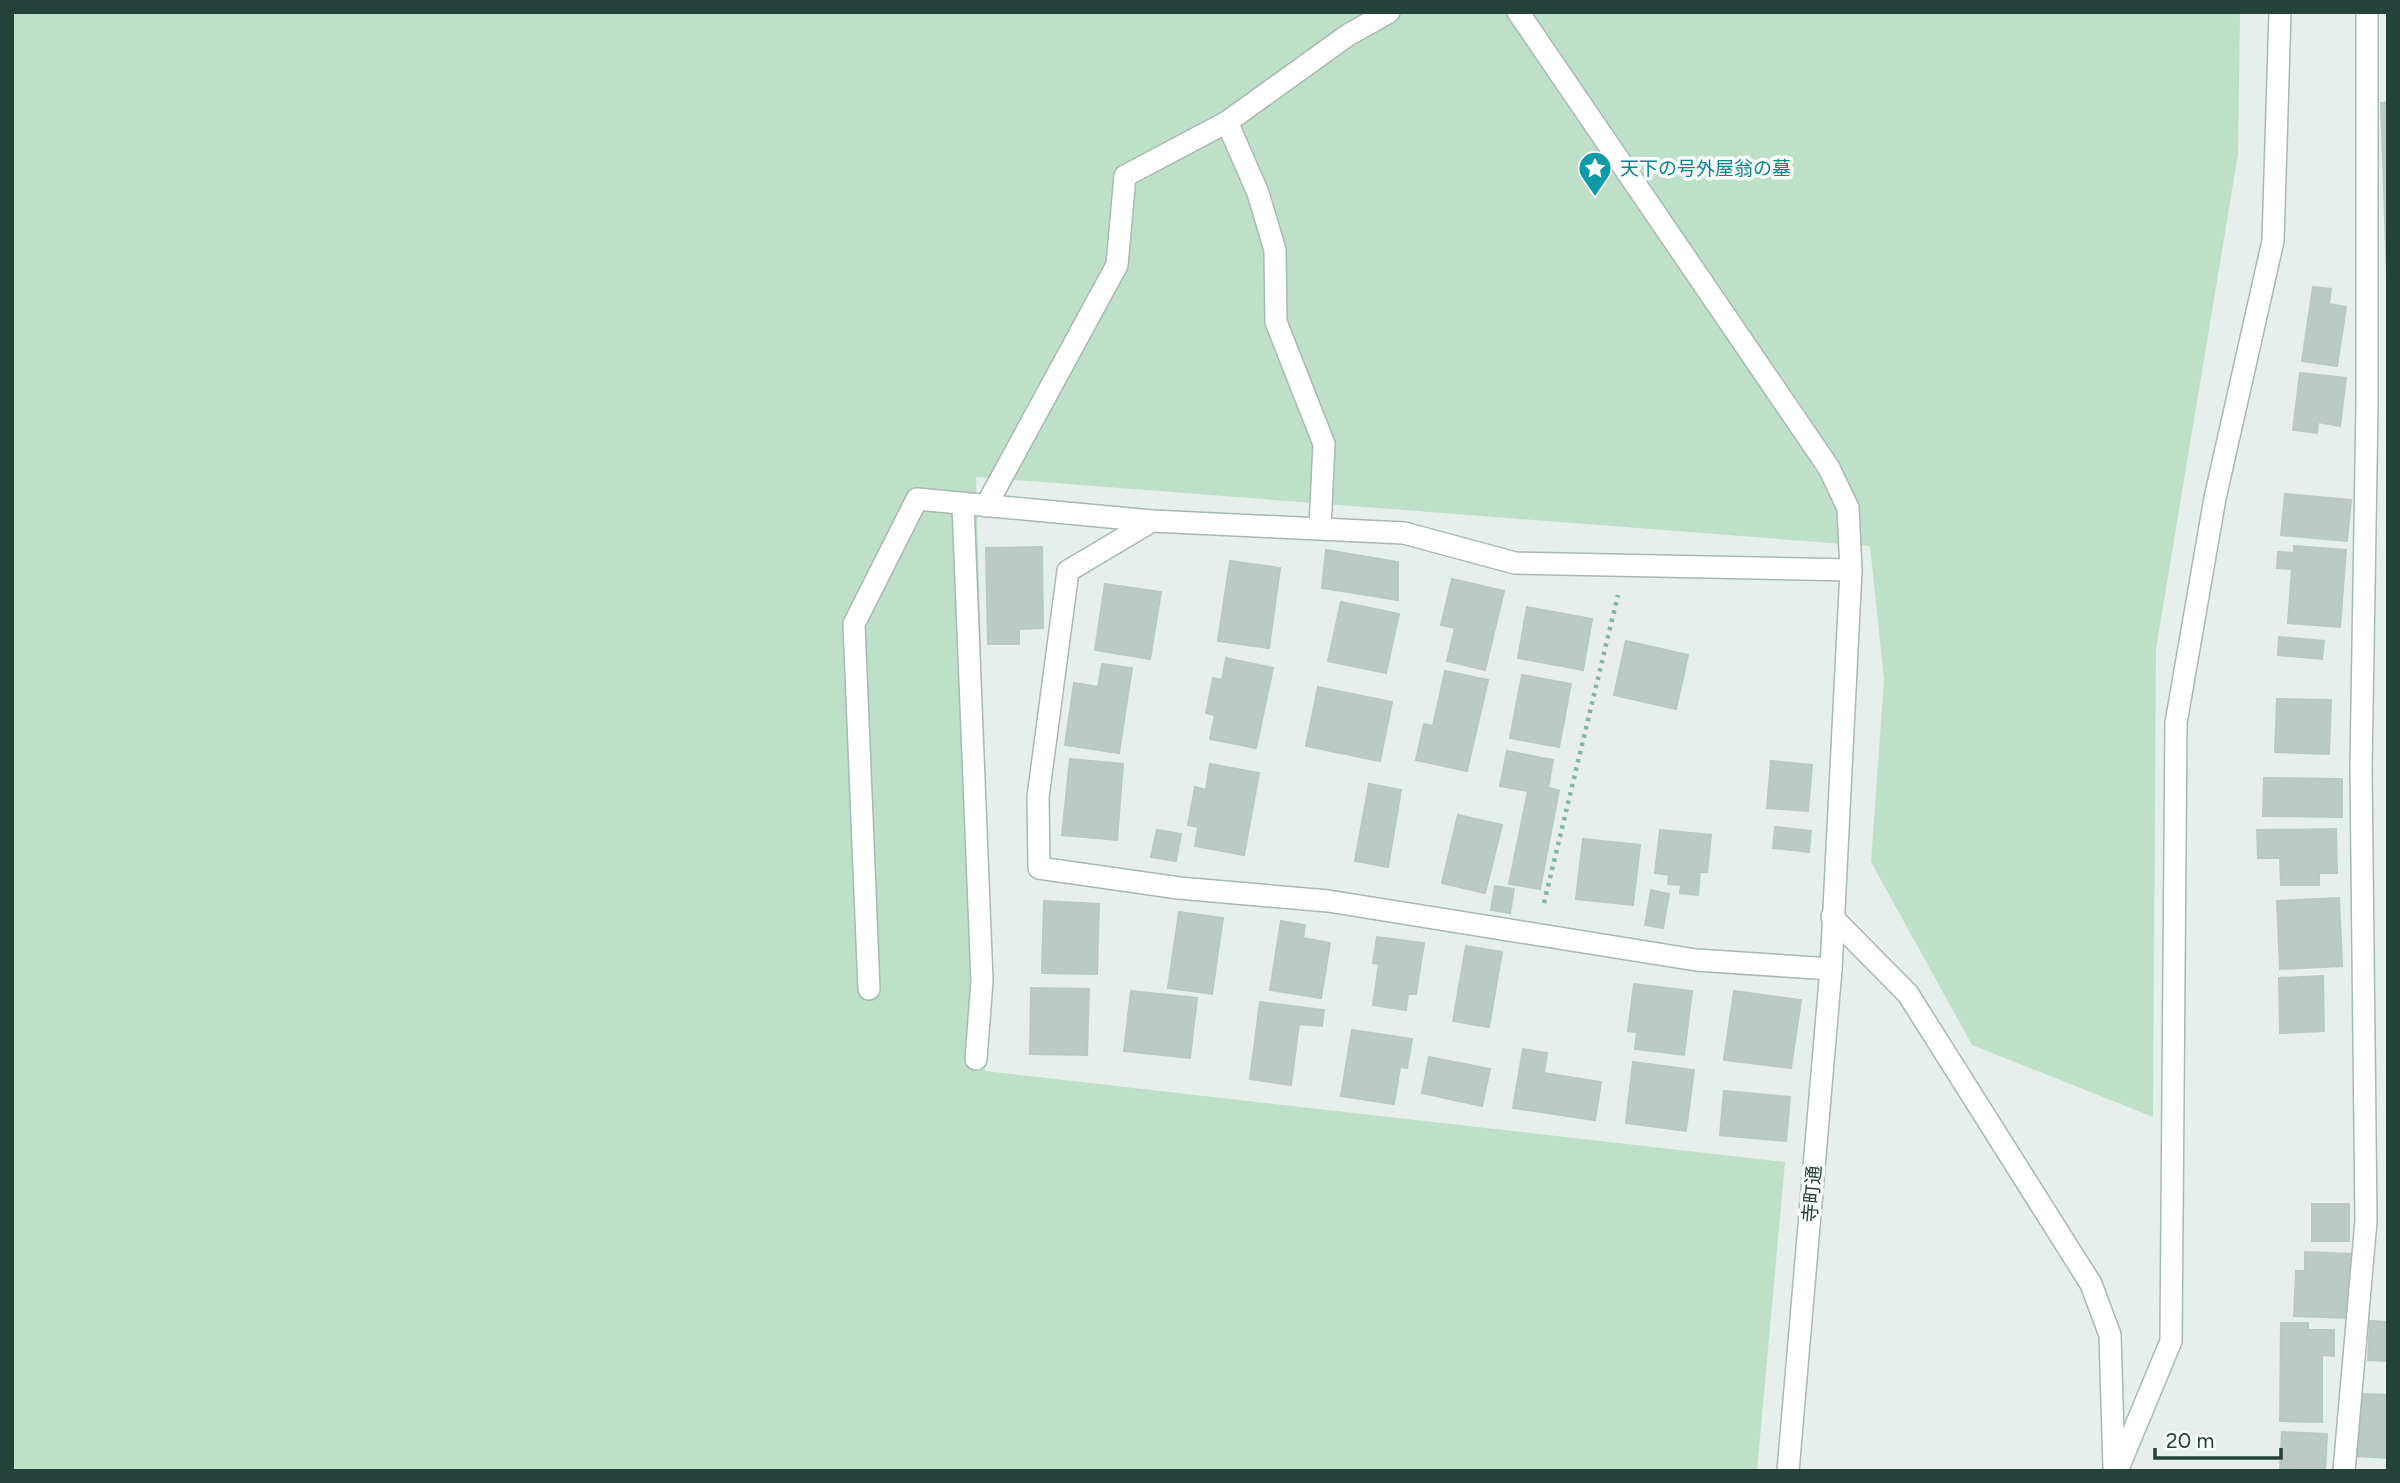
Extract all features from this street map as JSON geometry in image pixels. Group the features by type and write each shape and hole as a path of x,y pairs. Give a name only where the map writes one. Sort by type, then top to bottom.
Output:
{"street":[{"path":"986,506 1117,265 1125,176 1227,122 1348,35 1389,12"},
{"name":"寺町通","path":"1518,12 1829,468 1848,508 1851,570 1831,969 1788,1471"},
{"path":"2115,1471 2171,1341 2176,723 2215,498 2273,241 2280,12"},
{"path":"2344,1471 2365,1221 2361,768 2377,46 2367,12"},
{"path":"1227,122 1258,194 1275,250 1276,322 1324,444 1320,528"},
{"path":"869,989 854,624 917,499 1153,521 1404,533 1515,563 1851,570"},
{"path":"962,504 982,981 976,1059"},
{"path":"1153,521 1068,571 1038,797 1039,868 1179,888 1328,901 1696,960 1831,969"},
{"path":"1832,917 1908,994 2091,1284 2110,1335 2115,1471"}],"path":[{"path":"1537,935 1625,566"}],"green space":[{"path":"12,12 2240,12 2238,154 2156,649 2153,1117 1972,1045 1871,862 1884,679 1870,546 976,477 990,970 985,1071 1785,1162 1757,1471 12,1471"}],"building":[{"path":"2388,102 2388,306 2381,103"},
{"path":"2313,287 2331,289 2329,304 2346,307 2337,366 2302,361"},
{"path":"2300,373 2346,378 2340,426 2318,422 2317,433 2293,430"},
{"path":"2285,494 2351,500 2347,541 2281,535"},
{"path":"2294,546 2346,550 2340,627 2288,623 2292,569 2277,568 2278,552 2294,553"},
{"path":"1042,547 1043,628 1019,629 1019,644 988,644 986,548"},
{"path":"1326,550 1398,562 1398,600 1322,588"},
{"path":"1230,561 1280,568 1269,648 1218,641"},
{"path":"1452,579 1504,591 1485,670 1447,661 1455,628 1441,625"},
{"path":"1105,584 1161,592 1150,659 1095,650"},
{"path":"1341,602 1399,614 1386,673 1328,661"},
{"path":"1527,607 1592,619 1583,670 1518,658"},
{"path":"2279,637 2324,641 2322,659 2278,655"},
{"path":"1626,641 1688,655 1676,709 1614,695"},
{"path":"1226,658 1273,668 1256,748 1210,739 1215,715 1206,713 1213,678 1222,680"},
{"path":"1102,664 1132,668 1119,753 1065,745 1074,683 1098,687"},
{"path":"1445,671 1488,680 1467,771 1416,760 1424,724 1433,726"},
{"path":"1522,675 1571,684 1559,747 1510,738"},
{"path":"1318,687 1392,702 1380,761 1306,746"},
{"path":"2277,699 2331,700 2329,754 2275,752"},
{"path":"1507,751 1553,760 1548,788 1559,790 1540,889 1509,884 1528,791 1500,786"},
{"path":"1070,759 1123,764 1117,840 1062,835"},
{"path":"1771,761 1812,765 1808,811 1767,808"},
{"path":"1210,764 1259,773 1244,855 1195,846 1198,827 1188,825 1195,787 1206,790"},
{"path":"2264,778 2342,779 2342,817 2263,816"},
{"path":"1369,784 1401,790 1388,867 1355,861"},
{"path":"1458,815 1502,825 1485,893 1442,883"},
{"path":"1775,827 1811,831 1809,852 1773,848"},
{"path":"2336,829 2337,873 2319,873 2319,885 2281,885 2280,858 2258,858 2257,830"},
{"path":"1157,830 1181,834 1176,861 1151,857"},
{"path":"1660,830 1711,835 1707,872 1700,872 1698,895 1680,893 1681,885 1668,884 1669,875 1655,873"},
{"path":"1583,839 1640,845 1633,905 1576,899"},
{"path":"1495,886 1514,889 1510,913 1491,910"},
{"path":"1651,890 1669,894 1663,928 1645,925"},
{"path":"2339,898 2342,966 2280,969 2277,901"},
{"path":"1044,901 1099,904 1097,974 1042,973"},
{"path":"1179,912 1223,918 1212,994 1168,988"},
{"path":"1281,921 1305,925 1303,938 1330,943 1321,998 1270,990"},
{"path":"1377,937 1424,943 1416,994 1408,994 1406,1010 1373,1005 1379,964 1373,963"},
{"path":"1466,946 1502,952 1489,1027 1453,1021"},
{"path":"2323,976 2324,1031 2280,1033 2279,978"},
{"path":"1634,984 1692,991 1684,1055 1635,1049 1637,1032 1628,1031"},
{"path":"1031,988 1089,989 1087,1055 1030,1054"},
{"path":"1131,991 1197,998 1190,1058 1124,1051"},
{"path":"1734,991 1801,1000 1791,1068 1724,1060"},
{"path":"1260,1002 1324,1010 1322,1026 1299,1024 1291,1085 1250,1079"},
{"path":"1352,1030 1412,1039 1407,1068 1400,1067 1394,1104 1341,1096"},
{"path":"1523,1049 1547,1053 1544,1073 1601,1082 1595,1120 1513,1108"},
{"path":"1429,1057 1490,1069 1482,1106 1422,1093"},
{"path":"1633,1062 1694,1070 1686,1131 1626,1123"},
{"path":"1724,1091 1790,1097 1786,1141 1720,1135"},
{"path":"2312,1204 2349,1204 2349,1241 2312,1241"},
{"path":"2305,1252 2353,1254 2351,1318 2294,1316 2296,1271 2305,1271"},
{"path":"2370,1321 2388,1322 2388,1361 2368,1360"},
{"path":"2281,1323 2308,1323 2308,1330 2334,1330 2334,1356 2322,1355 2322,1422 2280,1421"},
{"path":"2360,1394 2388,1395 2388,1458 2357,1456"},
{"path":"2282,1432 2327,1434 2325,1471 2280,1469"}],"place":[{"name":"天下の号外屋翁の墓","path":"1595,198"}]}
